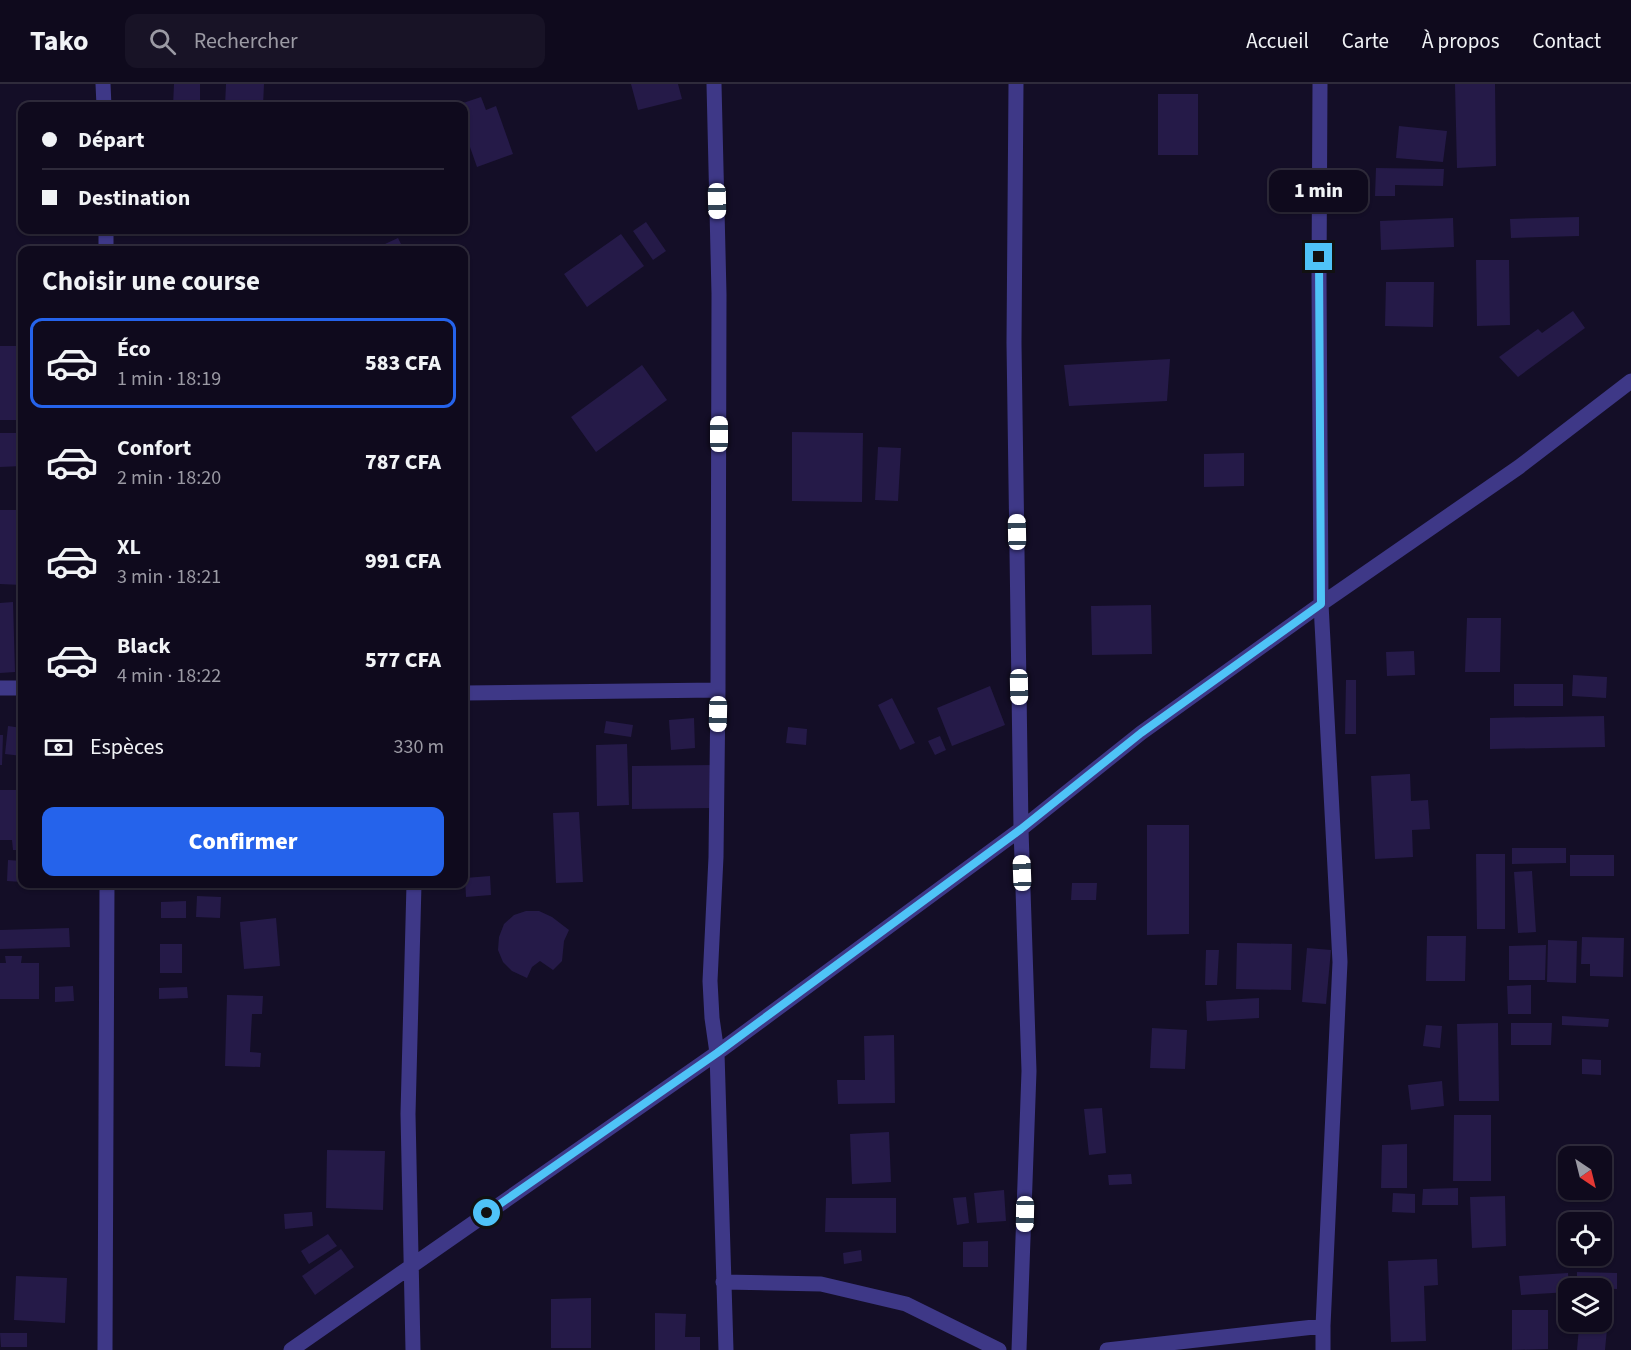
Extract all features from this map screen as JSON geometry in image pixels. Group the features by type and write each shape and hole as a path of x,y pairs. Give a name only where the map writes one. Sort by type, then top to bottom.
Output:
{"street":[{"path":"103,84 104,102"},
{"path":"714,84 719,294 718,690 716,857 710,981 717,1053 726,1350"},
{"path":"1016,84 1014,343 1021,829 1029,1071 1019,1350"},
{"path":"1320,84 1318,278 1321,604 1340,962 1323,1350"},
{"path":"291,1350 717,1053 1021,829 1141,733 1321,604 1519,467 1631,381"},
{"path":"0,688 18,688"},
{"path":"468,693 718,690"},
{"path":"105,1350 107,888"},
{"path":"413,1350 408,1114 414,888"},
{"path":"723,1282 821,1284 906,1304 999,1350"},
{"path":"1107,1350 1323,1326"}],"building":[{"path":"174,84 200,84 200,102 173,102"},
{"path":"226,84 264,84 263,102 225,102"},
{"path":"631,84 678,84 682,99 638,110"},
{"path":"1455,84 1495,84 1496,166 1457,168"},
{"path":"1158,94 1198,94 1198,155 1158,155"},
{"path":"481,97 486,110 496,106 513,154 477,167 468,141 468,102 466,102"},
{"path":"1399,126 1447,131 1443,162 1396,158"},
{"path":"1376,168 1444,169 1443,186 1395,185 1395,196 1375,196"},
{"path":"1579,217 1579,236 1511,238 1510,219"},
{"path":"1453,218 1454,247 1381,250 1380,221"},
{"path":"646,222 666,251 653,260 633,231"},
{"path":"621,234 644,266 587,307 564,274"},
{"path":"398,238 402,246 381,246"},
{"path":"1476,260 1509,260 1510,325 1477,326"},
{"path":"1386,282 1434,282 1433,327 1385,326"},
{"path":"1573,311 1585,328 1518,377 1499,357 1538,329 1542,333"},
{"path":"0,346 16,346 17,420 0,420"},
{"path":"1170,359 1167,401 1069,406 1064,365"},
{"path":"642,365 667,400 596,452 571,417"},
{"path":"792,432 863,433 862,502 792,501"},
{"path":"0,433 18,433 18,466 0,467"},
{"path":"878,447 901,448 898,501 875,500"},
{"path":"1244,453 1244,486 1204,487 1204,454"},
{"path":"0,510 18,510 18,585 0,584"},
{"path":"13,602 15,672 0,673 0,603"},
{"path":"1151,605 1152,654 1092,655 1091,606"},
{"path":"1467,618 1501,618 1500,672 1465,672"},
{"path":"1414,651 1415,675 1387,676 1386,652"},
{"path":"1573,675 1607,677 1606,698 1572,696"},
{"path":"1346,680 1356,680 1356,734 1345,734"},
{"path":"1514,684 1563,684 1563,706 1514,706"},
{"path":"990,686 1005,725 952,746 937,708"},
{"path":"892,698 915,743 900,750 878,705"},
{"path":"1604,716 1605,747 1490,749 1490,718"},
{"path":"694,718 695,748 671,750 669,720"},
{"path":"606,721 633,725 631,737 604,733"},
{"path":"8,726 18,727 18,756 5,754"},
{"path":"788,727 807,729 806,745 786,743"},
{"path":"0,735 3,735 2,765 0,765"},
{"path":"940,736 946,750 935,755 928,741"},
{"path":"627,744 629,805 597,806 596,745"},
{"path":"712,765 712,808 632,809 632,766"},
{"path":"1410,774 1411,801 1428,800 1430,829 1412,830 1413,857 1375,859 1371,776"},
{"path":"0,790 18,790 18,850 13,850 12,840 0,840"},
{"path":"579,812 583,882 556,883 553,813"},
{"path":"1147,825 1189,825 1189,934 1147,935"},
{"path":"1512,848 1566,848 1566,863 1512,864"},
{"path":"1476,854 1505,854 1505,929 1477,929"},
{"path":"1570,855 1614,855 1614,876 1570,876"},
{"path":"8,860 18,861 18,882 7,881"},
{"path":"1532,871 1536,932 1518,933 1514,872"},
{"path":"490,876 491,895 466,897 468,878"},
{"path":"1072,883 1097,883 1096,900 1071,900"},
{"path":"197,896 221,897 220,918 196,917"},
{"path":"186,901 186,918 161,918 161,902"},
{"path":"526,911 539,911 552,917 569,930 564,941 562,961 553,970 540,961 532,967 527,978 512,971 503,962 498,950 499,937 504,924 514,915"},
{"path":"276,918 280,966 244,969 240,922"},
{"path":"69,928 70,947 0,949 0,930"},
{"path":"1427,936 1466,936 1465,981 1426,981"},
{"path":"1582,937 1624,938 1623,977 1590,976 1590,964 1581,964"},
{"path":"1548,940 1577,941 1576,983 1547,982"},
{"path":"1237,943 1292,944 1291,990 1236,989"},
{"path":"160,944 182,944 182,973 160,973"},
{"path":"1546,945 1545,980 1509,980 1509,946"},
{"path":"1307,948 1331,950 1326,1004 1302,1002"},
{"path":"1206,950 1219,950 1217,985 1205,985"},
{"path":"5,956 22,956 21,963 39,963 39,999 0,999 0,963 6,963"},
{"path":"1531,985 1531,1014 1508,1014 1507,986"},
{"path":"73,986 74,1001 55,1002 55,987"},
{"path":"187,987 188,998 159,999 159,988"},
{"path":"227,995 263,996 262,1014 252,1014 250,1052 261,1053 260,1067 225,1066"},
{"path":"1259,998 1259,1018 1207,1021 1206,1001"},
{"path":"1562,1016 1609,1019 1608,1027 1562,1025"},
{"path":"1498,1023 1499,1101 1459,1101 1457,1024"},
{"path":"1511,1023 1552,1023 1551,1045 1511,1045"},
{"path":"1426,1025 1442,1026 1440,1048 1423,1046"},
{"path":"1152,1028 1187,1030 1185,1069 1150,1068"},
{"path":"894,1035 895,1103 838,1104 837,1080 865,1080 864,1036"},
{"path":"1582,1059 1601,1060 1601,1075 1582,1074"},
{"path":"1442,1081 1444,1106 1411,1110 1408,1085"},
{"path":"1102,1108 1106,1153 1089,1155 1084,1109"},
{"path":"1454,1115 1491,1115 1491,1181 1453,1181"},
{"path":"889,1132 891,1182 852,1184 850,1134"},
{"path":"1407,1144 1407,1188 1381,1188 1382,1145"},
{"path":"327,1150 385,1151 383,1210 326,1208"},
{"path":"1131,1174 1132,1184 1109,1185 1108,1175"},
{"path":"1458,1188 1458,1205 1422,1205 1423,1189"},
{"path":"1004,1190 1006,1221 977,1223 974,1193"},
{"path":"1393,1193 1415,1194 1415,1213 1392,1212"},
{"path":"1505,1196 1506,1246 1472,1248 1470,1197"},
{"path":"966,1197 969,1223 957,1225 953,1198"},
{"path":"826,1198 896,1198 896,1233 825,1232"},
{"path":"312,1212 313,1226 285,1229 284,1214"},
{"path":"328,1234 337,1246 309,1264 301,1251"},
{"path":"988,1241 988,1267 963,1267 963,1242"},
{"path":"341,1249 354,1267 315,1295 302,1276"},
{"path":"861,1250 862,1261 844,1264 843,1253"},
{"path":"1437,1259 1438,1285 1424,1286 1426,1341 1391,1342 1388,1261"},
{"path":"1577,1272 1617,1273 1617,1289 1612,1289 1612,1278 1577,1278"},
{"path":"1568,1273 1568,1278 1558,1278 1558,1293 1521,1295 1519,1276"},
{"path":"16,1276 67,1278 65,1323 14,1320"},
{"path":"591,1298 591,1348 551,1348 551,1299"},
{"path":"1512,1310 1548,1310 1548,1349 1512,1350"},
{"path":"655,1313 686,1314 685,1337 700,1337 700,1350 655,1350"},
{"path":"1579,1332 1607,1332 1605,1350 1577,1350"},
{"path":"0,1333 27,1333 27,1347 1,1347"}],"route":[{"path":"487,1213 717,1053 1021,829 1141,733 1321,604 1319,257"}]}
